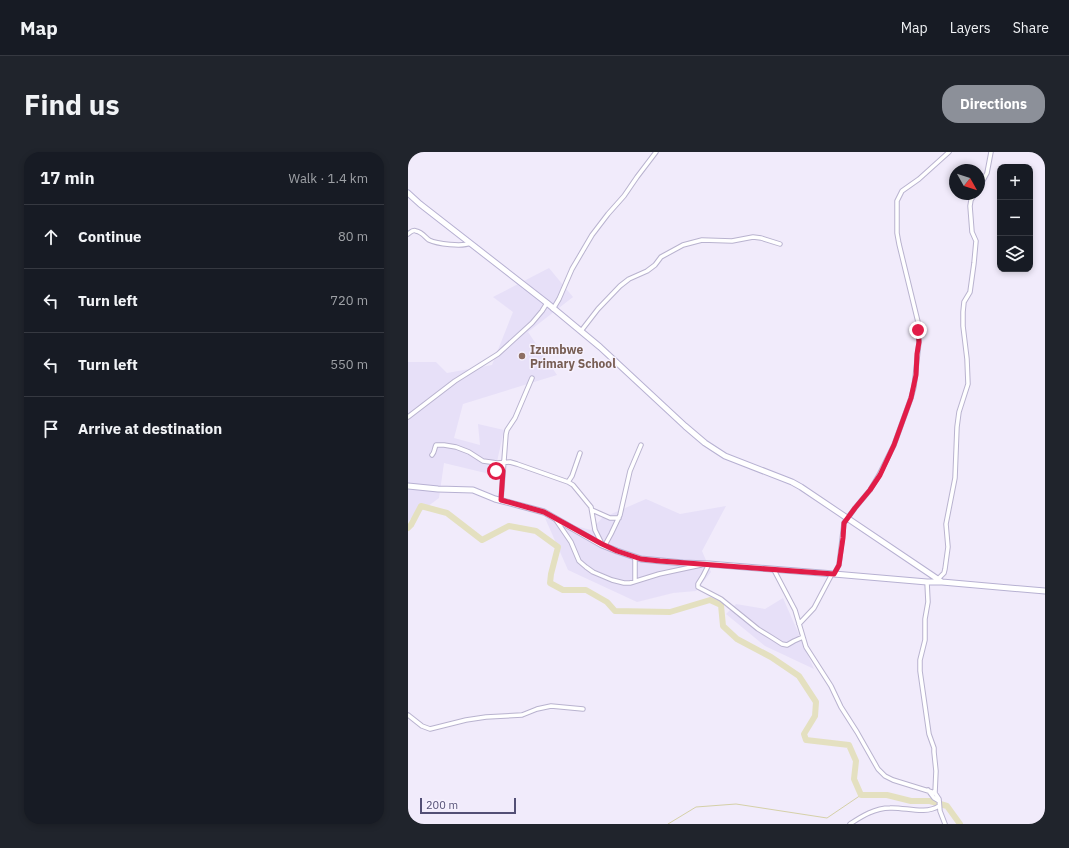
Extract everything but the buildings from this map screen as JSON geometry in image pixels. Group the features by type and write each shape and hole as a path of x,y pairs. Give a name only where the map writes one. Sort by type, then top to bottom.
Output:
{"main road":[{"path":"408,193 608,353 685,426 712,448 725,456 792,482 806,490 940,581"},
{"path":"408,486 438,489 470,489 501,500 538,510 554,517 604,545 635,557 660,561 927,582 940,581 1045,591"}],"street":[{"path":"553,309 575,262 592,235 624,196 656,152"},
{"path":"799,624 814,608 839,565 844,524 880,475 894,445 911,398 916,375 919,342 918,322 897,233 897,201 902,191 919,179 949,152"},
{"path":"985,177 991,152"},
{"path":"940,581 945,569 948,547 946,524 955,478 959,412 968,384 963,312 964,302 970,292 976,241 972,232 971,200"},
{"path":"408,234 415,230 431,241 443,244 464,245 470,243"},
{"path":"581,331 593,314 620,286 629,279 647,271 655,265 661,257 683,245 702,240 732,241 753,237 780,244"},
{"path":"408,417 455,381 498,354 532,323 542,311 546,303"},
{"path":"501,500 507,430 532,378"},
{"path":"432,455 434,453 434,447 444,445 465,450 482,460 496,463 510,462 568,482 573,485 590,504 595,532 604,545 619,518 631,467 641,445"},
{"path":"568,482 572,476 580,453"},
{"path":"496,463 494,470 503,471"},
{"path":"592,510 610,518 619,518"},
{"path":"554,517 571,542 579,561 586,567 602,576 617,581 627,583 702,564"},
{"path":"635,557 636,581"},
{"path":"709,564 698,584 698,587 720,599 754,627 782,644 787,645 803,637"},
{"path":"774,570 795,610 806,646 831,686 843,712 857,732 881,773 900,782 936,793"},
{"path":"927,582 928,602 925,619 925,640 920,660 920,671 929,734 934,748 936,765 936,793 940,814 945,824"},
{"path":"408,715 422,726 430,729 466,720 486,717 522,715 533,710 551,706 583,709"},
{"path":"928,790 939,803"},
{"path":"850,824 870,812 880,809 932,809 939,803"}],"shaded area":[{"path":"549,268 573,297 528,332 557,375 463,404 454,438 480,445 478,424 504,430 494,475 444,463 439,498 408,521 408,362 436,362 447,373 492,365 513,312 493,297"},
{"path":"646,499 680,514 726,506 702,551 711,572 696,591 673,593 637,602 568,570 545,518 591,530 602,518"},
{"path":"783,598 814,669 765,646 726,614 736,604 765,609"}],"waterway":[{"path":"408,528 421,506 447,513 482,540 509,526 536,531 558,547 550,583 563,590 586,590 607,602 615,611 670,612 710,600 721,605 723,626 737,639 771,657 799,676 816,702 815,716 804,734 806,740 849,745 856,761 854,779 861,795 887,795 911,801 930,801 947,806 960,824"},
{"path":"668,824 696,807 736,804 827,818 861,795"}],"place":[{"name":"Izumbwe Primary School","path":"522,356"}],"route":[{"path":"496,471 503,471 501,500 544,512 602,544 635,557 648,560 683,563 834,574 839,565 844,523 880,475 894,445 911,398 916,375 919,342 918,330"}]}
